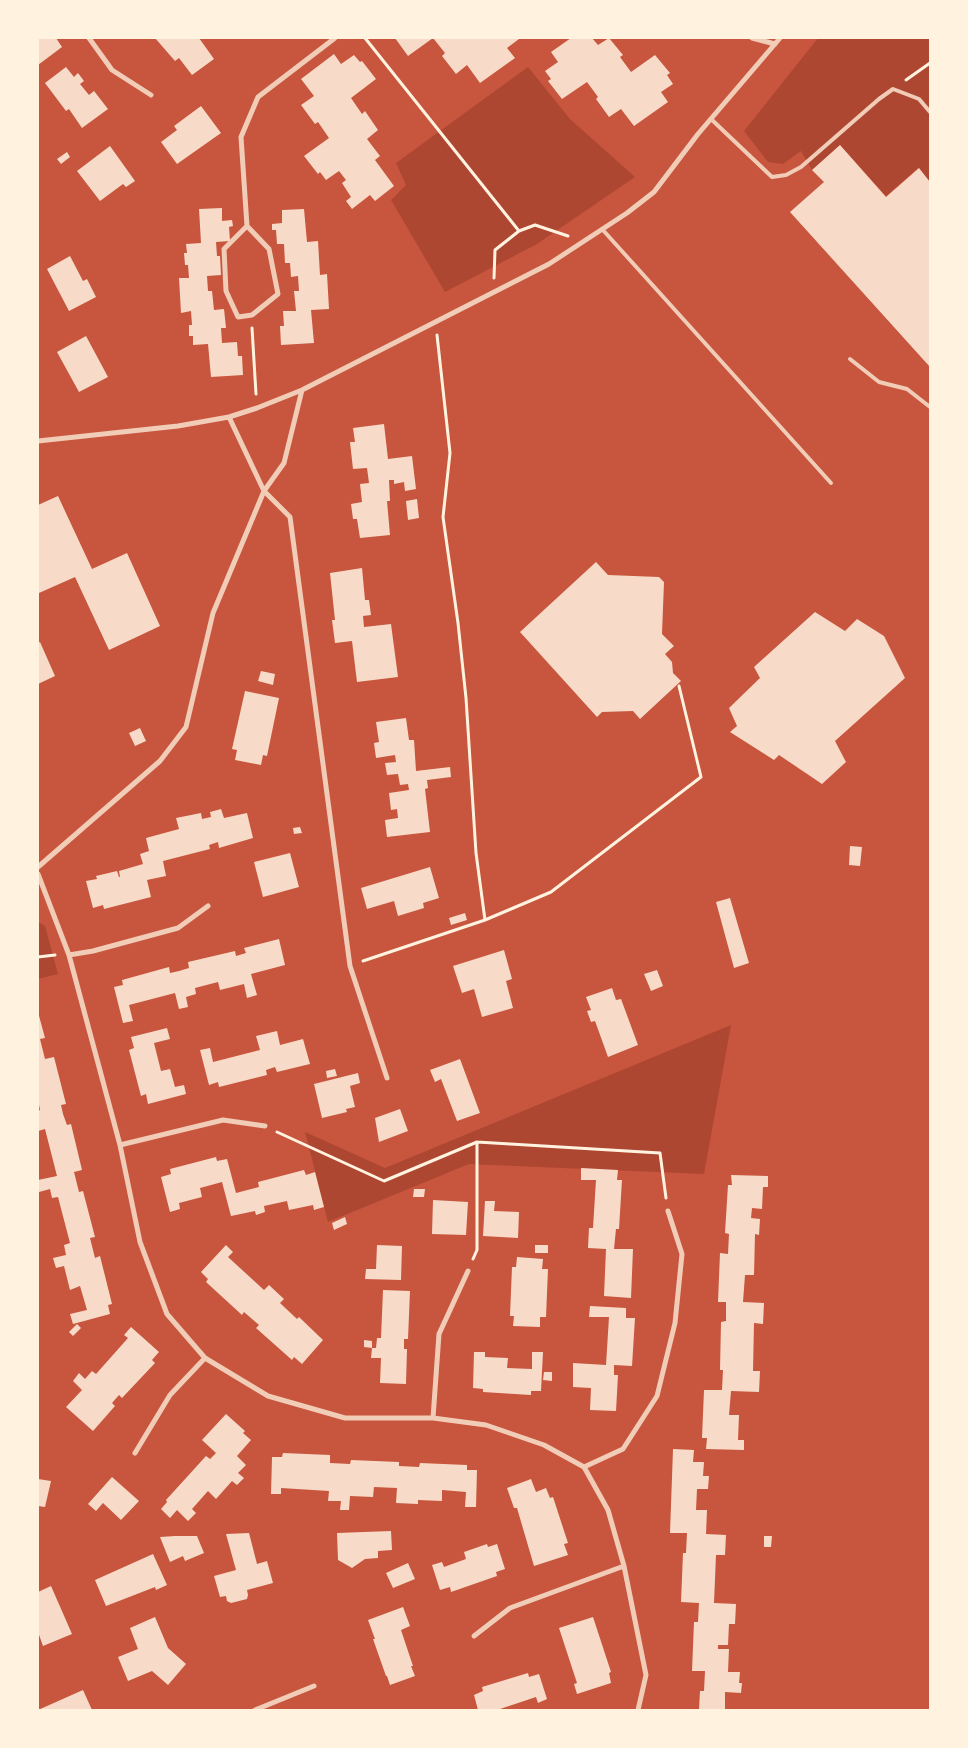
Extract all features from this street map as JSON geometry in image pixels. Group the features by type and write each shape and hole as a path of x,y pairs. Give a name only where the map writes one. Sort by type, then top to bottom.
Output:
{"street":[{"path":"89,38 112,70 151,95"},
{"path":"247,226 224,249 226,291 238,317 252,315 278,294 269,250 247,226 241,137 258,97 335,38"},
{"path":"752,38 775,44"},
{"path":"38,441 178,426 230,417 257,408 302,390 549,264 654,192 711,118 780,38"},
{"path":"38,867 160,761 186,727 213,613 264,492 284,464 302,390"},
{"path":"230,417 264,492 290,517 350,966 387,1078"},
{"path":"38,874 68,955 120,1145 140,1242 167,1314 205,1358 268,1396 345,1418 433,1418 486,1425 544,1445 584,1467 608,1510 624,1566 646,1675 638,1710"},
{"path":"68,955 94,951 178,928 208,906"},
{"path":"120,1145 223,1120 265,1126"},
{"path":"584,1467 623,1449 657,1396 676,1323 682,1254 668,1211"},
{"path":"433,1418 439,1334 468,1271"},
{"path":"136,1453 170,1394 205,1358"},
{"path":"474,1636 510,1608 624,1566"},
{"path":"255,1710 314,1686"}],"lane":[{"path":"711,118 772,177 786,175 801,167 892,89 919,99 930,112"},
{"path":"602,229 831,483"},
{"path":"850,359 879,382 907,389 930,407"}],"path":[{"path":"365,38 519,230"},
{"path":"892,89 930,63"},
{"path":"493,293 495,250 519,230 535,225 584,241"},
{"path":"252,315 257,408"},
{"path":"436,323 450,453 443,517 466,698 476,853 485,920"},
{"path":"350,966 485,920 551,892 701,777 679,686"},
{"path":"265,1126 384,1181 478,1142 660,1153 668,1211"},
{"path":"468,1271 477,1250 478,1142"}],"shaded area":[{"path":"818,38 930,38 930,182 918,168 886,196 840,145 812,170 801,151 783,164 768,162 744,131"},
{"path":"528,67 570,119 635,177 537,244 445,292 391,200 406,185 396,163"},
{"path":"38,922 45,926 58,974 38,979"},
{"path":"731,1025 704,1174 469,1164 328,1222 305,1132 385,1168"}],"building":[{"path":"38,38 56,38 62,47 38,65"},
{"path":"155,38 199,38 214,59 192,75 179,58 175,61"},
{"path":"395,38 433,38 408,56"},
{"path":"433,38 519,39 507,48 515,58 480,83 467,65 456,74 442,56 445,53"},
{"path":"571,38 592,38 598,45 609,38 623,55 620,57 631,72 655,55 670,73 667,75 673,84 661,92 668,102 634,126 621,109 609,117 587,82 562,99 548,81 551,79 545,71 558,62 551,52"},
{"path":"334,54 341,64 354,55 360,62 362,61 376,79 351,98 362,114 365,111 378,130 367,139 380,156 375,160 394,186 375,201 370,195 352,209 346,201 351,197 342,183 346,180 339,171 326,180 320,172 318,174 304,156 329,138 318,122 315,124 301,105 314,96 301,79"},
{"path":"66,67 74,77 78,73 84,81 80,84 89,95 94,91 108,109 82,128 69,109 66,111 45,83"},
{"path":"201,106 221,133 177,164 161,142 177,130 174,126"},
{"path":"840,145 886,197 919,168 930,182 930,367 790,212 824,182 812,170"},
{"path":"110,146 135,181 126,187 123,184 100,201 77,171"},
{"path":"67,152 70,157 61,164 57,159"},
{"path":"222,208 222,221 232,220 233,226 229,227 230,241 216,242 217,256 220,256 221,275 207,276 208,291 212,291 214,310 224,309 226,328 221,328 222,343 237,342 238,356 242,356 243,375 211,377 208,344 193,345 193,336 189,336 189,325 192,325 191,311 181,313 179,278 189,278 188,265 185,265 184,253 187,253 186,244 201,243 199,209"},
{"path":"304,209 307,242 318,241 320,275 327,274 329,309 311,310 314,343 281,345 280,326 284,326 283,311 296,311 294,291 299,291 298,276 291,277 290,263 285,263 284,244 277,244 276,230 272,230 272,224 282,223 282,210"},
{"path":"70,256 83,281 87,279 96,297 69,311 47,269"},
{"path":"86,336 108,377 79,392 57,352"},
{"path":"384,424 388,459 412,456 416,489 405,491 404,482 394,484 394,480 389,480 390,501 387,501 390,535 360,538 357,519 353,519 351,504 362,502 360,484 369,483 367,468 353,469 350,442 355,442 353,428"},
{"path":"58,496 92,569 127,553 160,626 109,650 75,577 39,593 38,505"},
{"path":"417,499 419,518 408,520 406,501"},
{"path":"596,562 608,575 659,577 664,582 662,634 674,646 665,654 672,662 673,673 681,681 640,719 633,711 602,712 597,717 520,632"},
{"path":"362,568 365,600 369,600 371,615 363,616 364,627 391,624 398,677 357,682 352,641 335,643 332,620 335,620 330,573"},
{"path":"815,612 845,631 857,619 884,636 905,678 835,741 846,762 822,784 779,755 774,760 730,732 737,726 729,708 760,678 754,667"},
{"path":"40,642 55,676 38,684 38,643"},
{"path":"261,671 275,674 273,685 258,681"},
{"path":"245,691 279,698 267,756 263,755 261,765 235,760 237,750 232,749"},
{"path":"406,718 409,740 414,740 416,771 450,767 451,777 427,780 428,788 425,789 430,832 387,837 385,820 398,818 397,809 391,810 389,793 409,790 408,784 400,785 398,774 387,775 385,763 396,762 395,755 376,758 374,743 379,742 376,722"},
{"path":"140,728 146,741 135,746 129,733"},
{"path":"221,809 224,818 247,813 253,838 219,848 218,842 209,845 210,849 163,861 166,876 147,880 151,897 104,909 103,905 93,908 86,881 97,879 96,876 117,871 120,877 119,871 143,864 140,854 149,851 146,838 179,829 176,818 201,813 202,819 211,817 210,812"},
{"path":"300,827 302,833 294,834 293,828"},
{"path":"850,846 862,847 860,866 849,865"},
{"path":"290,853 299,887 263,897 254,862"},
{"path":"430,867 439,898 423,903 424,908 398,916 394,901 367,909 361,888"},
{"path":"730,898 749,963 734,968 716,902"},
{"path":"465,913 467,920 451,925 449,918"},
{"path":"279,939 285,965 251,974 257,995 247,998 244,984 220,990 218,982 195,988 196,994 186,997 188,1007 179,1009 175,993 129,1005 133,1021 123,1023 114,987 123,985 122,980 169,967 170,973 179,971 189,968 188,962 235,951 236,956 246,953 244,948"},
{"path":"504,950 512,979 506,981 513,1008 482,1017 474,989 462,993 453,966"},
{"path":"657,970 663,986 651,991 644,974"},
{"path":"612,988 616,1000 621,999 638,1045 608,1057 595,1021 591,1022 587,1011 591,1010 586,997"},
{"path":"38,1012 45,1038 40,1039 45,1059 54,1057 66,1104 61,1105 63,1114 67,1125 71,1124 82,1170 74,1172 79,1192 83,1191 95,1237 90,1238 95,1258 100,1256 112,1304 108,1305 110,1314 73,1324 70,1314 87,1310 80,1286 70,1290 64,1266 56,1268 53,1258 66,1255 64,1245 70,1243 58,1197 52,1198 50,1189 39,1192 38,1184 38,1180 57,1176 45,1129 38,1131 38,1111 40,1110 38,1099"},
{"path":"167,1028 170,1039 154,1043 161,1071 170,1069 175,1087 184,1085 186,1094 148,1104 146,1094 141,1096 129,1050 134,1048 131,1037"},
{"path":"277,1031 280,1045 303,1039 310,1064 277,1072 275,1067 266,1070 267,1075 219,1087 218,1082 209,1085 200,1050 210,1048 213,1062 260,1050 256,1036"},
{"path":"460,1059 480,1113 457,1121 441,1079 435,1082 430,1070"},
{"path":"335,1069 337,1076 327,1078 326,1071"},
{"path":"358,1073 360,1083 350,1086 355,1107 346,1109 347,1112 322,1118 314,1084"},
{"path":"400,1109 408,1131 379,1142 375,1118"},
{"path":"216,1157 217,1161 227,1159 236,1193 259,1187 258,1182 304,1170 306,1175 315,1172 324,1207 314,1210 313,1205 289,1210 287,1201 264,1206 265,1212 256,1215 255,1211 231,1216 222,1182 200,1188 202,1197 179,1203 180,1209 170,1212 161,1177 171,1174 170,1169"},
{"path":"581,1168 618,1170 617,1180 622,1180 619,1229 616,1229 614,1249 633,1249 631,1298 604,1296 606,1249 588,1248 589,1228 593,1228 596,1180 581,1180"},
{"path":"731,1175 768,1176 768,1187 763,1187 762,1209 752,1208 751,1218 760,1219 759,1235 755,1234 754,1275 745,1275 743,1302 764,1303 763,1324 754,1323 753,1371 760,1371 759,1392 731,1391 729,1415 739,1415 738,1440 744,1440 744,1450 706,1449 707,1438 702,1438 704,1390 722,1390 723,1370 720,1370 721,1322 726,1321 726,1302 718,1302 720,1253 728,1254 729,1234 725,1233 728,1185 732,1185"},
{"path":"414,1189 425,1189 424,1197 413,1197"},
{"path":"433,1200 468,1202 466,1235 432,1234"},
{"path":"485,1201 495,1201 494,1211 519,1212 518,1238 483,1236"},
{"path":"345,1217 347,1224 334,1230 332,1223"},
{"path":"226,1245 233,1252 228,1257 264,1290 269,1285 284,1299 280,1303 297,1319 299,1317 323,1340 302,1364 294,1357 292,1360 256,1328 259,1325 244,1312 242,1315 206,1282 208,1279 201,1272"},
{"path":"377,1245 402,1246 401,1280 365,1279 366,1269 376,1269"},
{"path":"535,1245 548,1245 548,1253 535,1253"},
{"path":"517,1257 543,1259 542,1269 548,1269 546,1317 540,1317 540,1327 513,1326 514,1316 510,1316 512,1267 516,1267"},
{"path":"383,1290 410,1291 408,1339 404,1339 404,1349 407,1349 406,1384 380,1383 381,1358 371,1358 372,1348 376,1348 377,1338 381,1338"},
{"path":"590,1306 626,1308 626,1318 635,1318 632,1366 614,1365 614,1375 618,1375 616,1411 590,1410 591,1388 573,1387 573,1363 606,1365 609,1317 589,1317"},
{"path":"77,1324 81,1328 73,1336 69,1332"},
{"path":"131,1327 159,1352 152,1360 155,1363 122,1398 119,1395 112,1403 115,1406 93,1431 66,1407 82,1390 73,1381 79,1373 85,1379 92,1371 96,1374 128,1338 124,1335"},
{"path":"364,1340 372,1341 372,1348 364,1347"},
{"path":"474,1352 485,1352 485,1357 508,1358 507,1368 532,1369 532,1352 543,1352 541,1391 531,1391 531,1395 483,1392 483,1389 473,1388"},
{"path":"544,1372 552,1372 552,1381 543,1380"},
{"path":"226,1414 245,1431 243,1433 251,1440 237,1456 246,1465 238,1473 244,1478 237,1485 232,1481 216,1499 208,1491 192,1509 196,1513 188,1521 177,1510 170,1518 161,1509 167,1502 166,1500 206,1456 210,1459 216,1453 202,1440"},
{"path":"673,1449 694,1450 693,1462 704,1462 703,1476 709,1476 708,1489 697,1489 696,1510 707,1510 706,1534 726,1535 725,1555 716,1555 714,1603 736,1604 735,1624 729,1624 728,1645 718,1645 718,1649 729,1649 728,1672 740,1672 739,1683 742,1683 741,1693 725,1692 725,1710 699,1710 700,1691 704,1691 705,1671 692,1671 694,1622 698,1622 699,1603 681,1602 683,1553 686,1553 687,1533 670,1533"},
{"path":"283,1453 330,1455 330,1463 350,1464 351,1460 399,1462 399,1466 419,1467 420,1463 467,1465 467,1470 477,1470 476,1507 465,1507 466,1492 442,1490 442,1501 418,1500 418,1504 396,1503 397,1488 374,1487 373,1497 350,1496 349,1510 340,1510 341,1501 328,1501 329,1491 281,1488 281,1494 271,1494 272,1457 282,1457"},
{"path":"112,1477 139,1501 121,1520 103,1503 96,1511 88,1504"},
{"path":"38,1479 51,1481 45,1507 38,1506"},
{"path":"531,1479 536,1492 546,1488 550,1498 553,1497 568,1543 564,1544 568,1555 534,1566 517,1508 514,1508 507,1488"},
{"path":"391,1531 392,1550 378,1551 378,1558 365,1559 352,1568 338,1560 337,1533"},
{"path":"249,1533 257,1564 267,1561 273,1583 247,1590 247,1599 231,1603 227,1601 226,1596 220,1597 214,1576 236,1570 226,1534"},
{"path":"197,1536 204,1553 185,1561 183,1556 170,1562 160,1537"},
{"path":"764,1536 772,1536 771,1547 764,1547"},
{"path":"487,1544 488,1547 497,1544 505,1569 496,1572 497,1576 451,1592 450,1587 440,1590 432,1565 442,1562 444,1567 466,1559 464,1552"},
{"path":"153,1554 167,1585 156,1590 155,1587 106,1606 95,1580"},
{"path":"408,1563 415,1579 393,1588 386,1573"},
{"path":"51,1586 72,1634 43,1646 38,1632 38,1592"},
{"path":"403,1607 410,1626 401,1630 415,1676 390,1685 368,1620"},
{"path":"155,1617 168,1648 186,1664 168,1685 152,1671 128,1681 118,1657 138,1649 130,1628"},
{"path":"593,1617 611,1672 609,1673 611,1683 577,1694 574,1684 577,1683 559,1628"},
{"path":"528,1673 529,1677 539,1674 547,1699 538,1703 536,1697 497,1710 478,1710 474,1695 483,1691 482,1687"},
{"path":"83,1690 92,1710 38,1710"}]}
